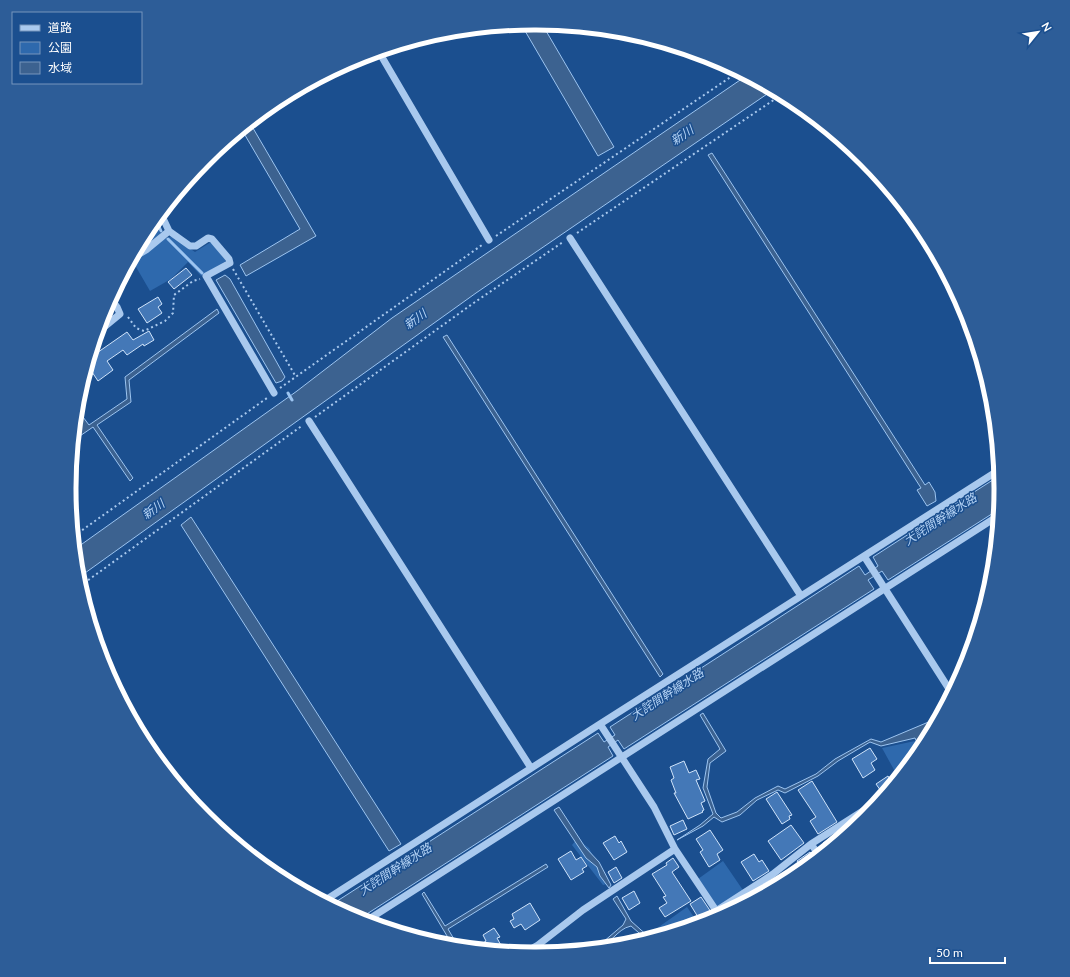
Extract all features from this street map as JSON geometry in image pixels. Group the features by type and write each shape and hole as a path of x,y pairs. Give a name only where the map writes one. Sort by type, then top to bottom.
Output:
{"street":[{"path":"382,57 489,240"},
{"path":"164,219 170,231 190,246 196,246 208,238 212,239 229,259 230,263 206,276 274,393"},
{"path":"142,252 170,231"},
{"path":"570,238 801,596"},
{"path":"107,325 120,314 115,304"},
{"path":"309,421 531,768"},
{"path":"328,898 994,474"},
{"path":"372,917 993,519"},
{"path":"864,556 948,687"},
{"path":"600,724 654,807 675,849 716,910"},
{"path":"734,902 773,874 811,844 857,815"},
{"path":"811,844 815,851"},
{"path":"535,947 583,910 675,849"}],"path":[{"path":"78,533 489,240 733,75"},
{"path":"86,582 475,302 777,99"},
{"path":"230,263 296,377"},
{"path":"120,314 127,315 136,328 144,330 166,322 173,313 174,295 194,281 206,276"}],"green space":[{"path":"158,229 164,239 172,236 195,252 211,242 226,261 201,276 188,262 171,279 150,291 135,265 140,256 147,252 145,249"},
{"path":"915,741 916,743 895,772 882,748"},
{"path":"577,839 589,848 607,884 603,885 572,845"},
{"path":"723,861 747,895 718,908 698,879"},
{"path":"687,907 695,918 682,923 653,931"}],"water":[{"path":"525,30 546,30 614,147 598,156"},
{"name":"新川","path":"742,79 768,93 476,293 84,574 80,546 297,391 392,318"},
{"path":"253,128 316,236 246,276 240,265 300,229 245,134"},
{"path":"712,153 925,485 929,482 935,492 936,501 927,506 917,490 921,488 708,155"},
{"path":"225,275 230,279 285,377 282,381 276,383 216,280"},
{"path":"217,309 219,313 129,380 131,402 97,425 133,478 130,481 93,427 79,436 82,416 89,425 127,399 125,377"},
{"path":"447,335 663,674 660,677 443,337"},
{"name":"大詫間幹線水路","path":"994,479 993,513 888,580 882,571 868,580 874,589 624,749 618,740 608,747 613,756 366,914 336,902 598,733 604,742 615,735 610,727 859,566 865,575 878,566 873,557"},
{"path":"191,517 401,844 389,851 181,525"},
{"path":"703,713 726,751 710,763 707,787 716,813 721,818 737,812 755,798 778,786 785,789 816,774 835,759 871,739 881,742 930,721 917,742 915,738 881,746 870,742 838,761 818,776 785,793 778,790 757,800 740,815 722,822 714,817 703,826 677,840 700,825 713,814 703,788 708,759 720,749 700,715"},
{"path":"559,807 585,847 599,862 611,885 609,888 600,876 597,867 586,858 554,810"},
{"path":"546,864 548,867 448,929 454,939 448,938 422,894 424,892 445,926"},
{"path":"617,896 631,921 645,933 640,934 631,926 621,931 610,940 604,942 623,925 626,919 613,899"}],"building":[{"path":"186,268 192,275 174,289 168,282"},
{"path":"158,297 162,304 158,307 162,313 147,323 138,309"},
{"path":"149,331 154,340 144,346 143,344 127,355 123,350 107,361 113,370 98,381 92,371 97,353 127,332 133,340"},
{"path":"870,748 877,759 871,763 875,770 863,778 852,759"},
{"path":"684,761 689,773 696,770 700,779 696,780 705,801 701,803 704,810 702,811 703,812 688,819 674,793 676,793 671,780 674,778 670,767"},
{"path":"888,776 890,779 880,790 876,784"},
{"path":"812,781 837,822 818,834 810,821 816,817 798,790"},
{"path":"777,792 792,815 789,816 790,819 782,824 766,799"},
{"path":"683,820 687,829 674,835 670,826"},
{"path":"791,825 804,843 781,860 768,841"},
{"path":"710,830 723,850 717,854 720,860 709,867 700,852 703,850 696,839"},
{"path":"615,836 619,843 621,841 627,852 614,860 603,843"},
{"path":"571,851 576,860 581,857 587,866 582,869 584,872 571,880 558,859"},
{"path":"810,852 811,854 799,863 797,861"},
{"path":"754,854 759,862 762,860 769,871 753,881 741,862"},
{"path":"673,858 679,867 672,872 691,901 665,917 659,908 667,903 663,897 666,896 652,874 667,865 666,863"},
{"path":"616,867 622,878 614,883 608,872"},
{"path":"634,891 640,903 629,910 622,898"},
{"path":"701,897 711,912 698,917 690,904"},
{"path":"530,903 540,920 525,930 521,924 514,928 510,921 514,919 512,914"},
{"path":"494,928 500,937 497,938 501,946 484,944 486,941 483,935"}],"waterway":[{"path":"159,227 161,231"},
{"path":"168,239 202,273"},
{"path":"288,393 292,400"}]}
